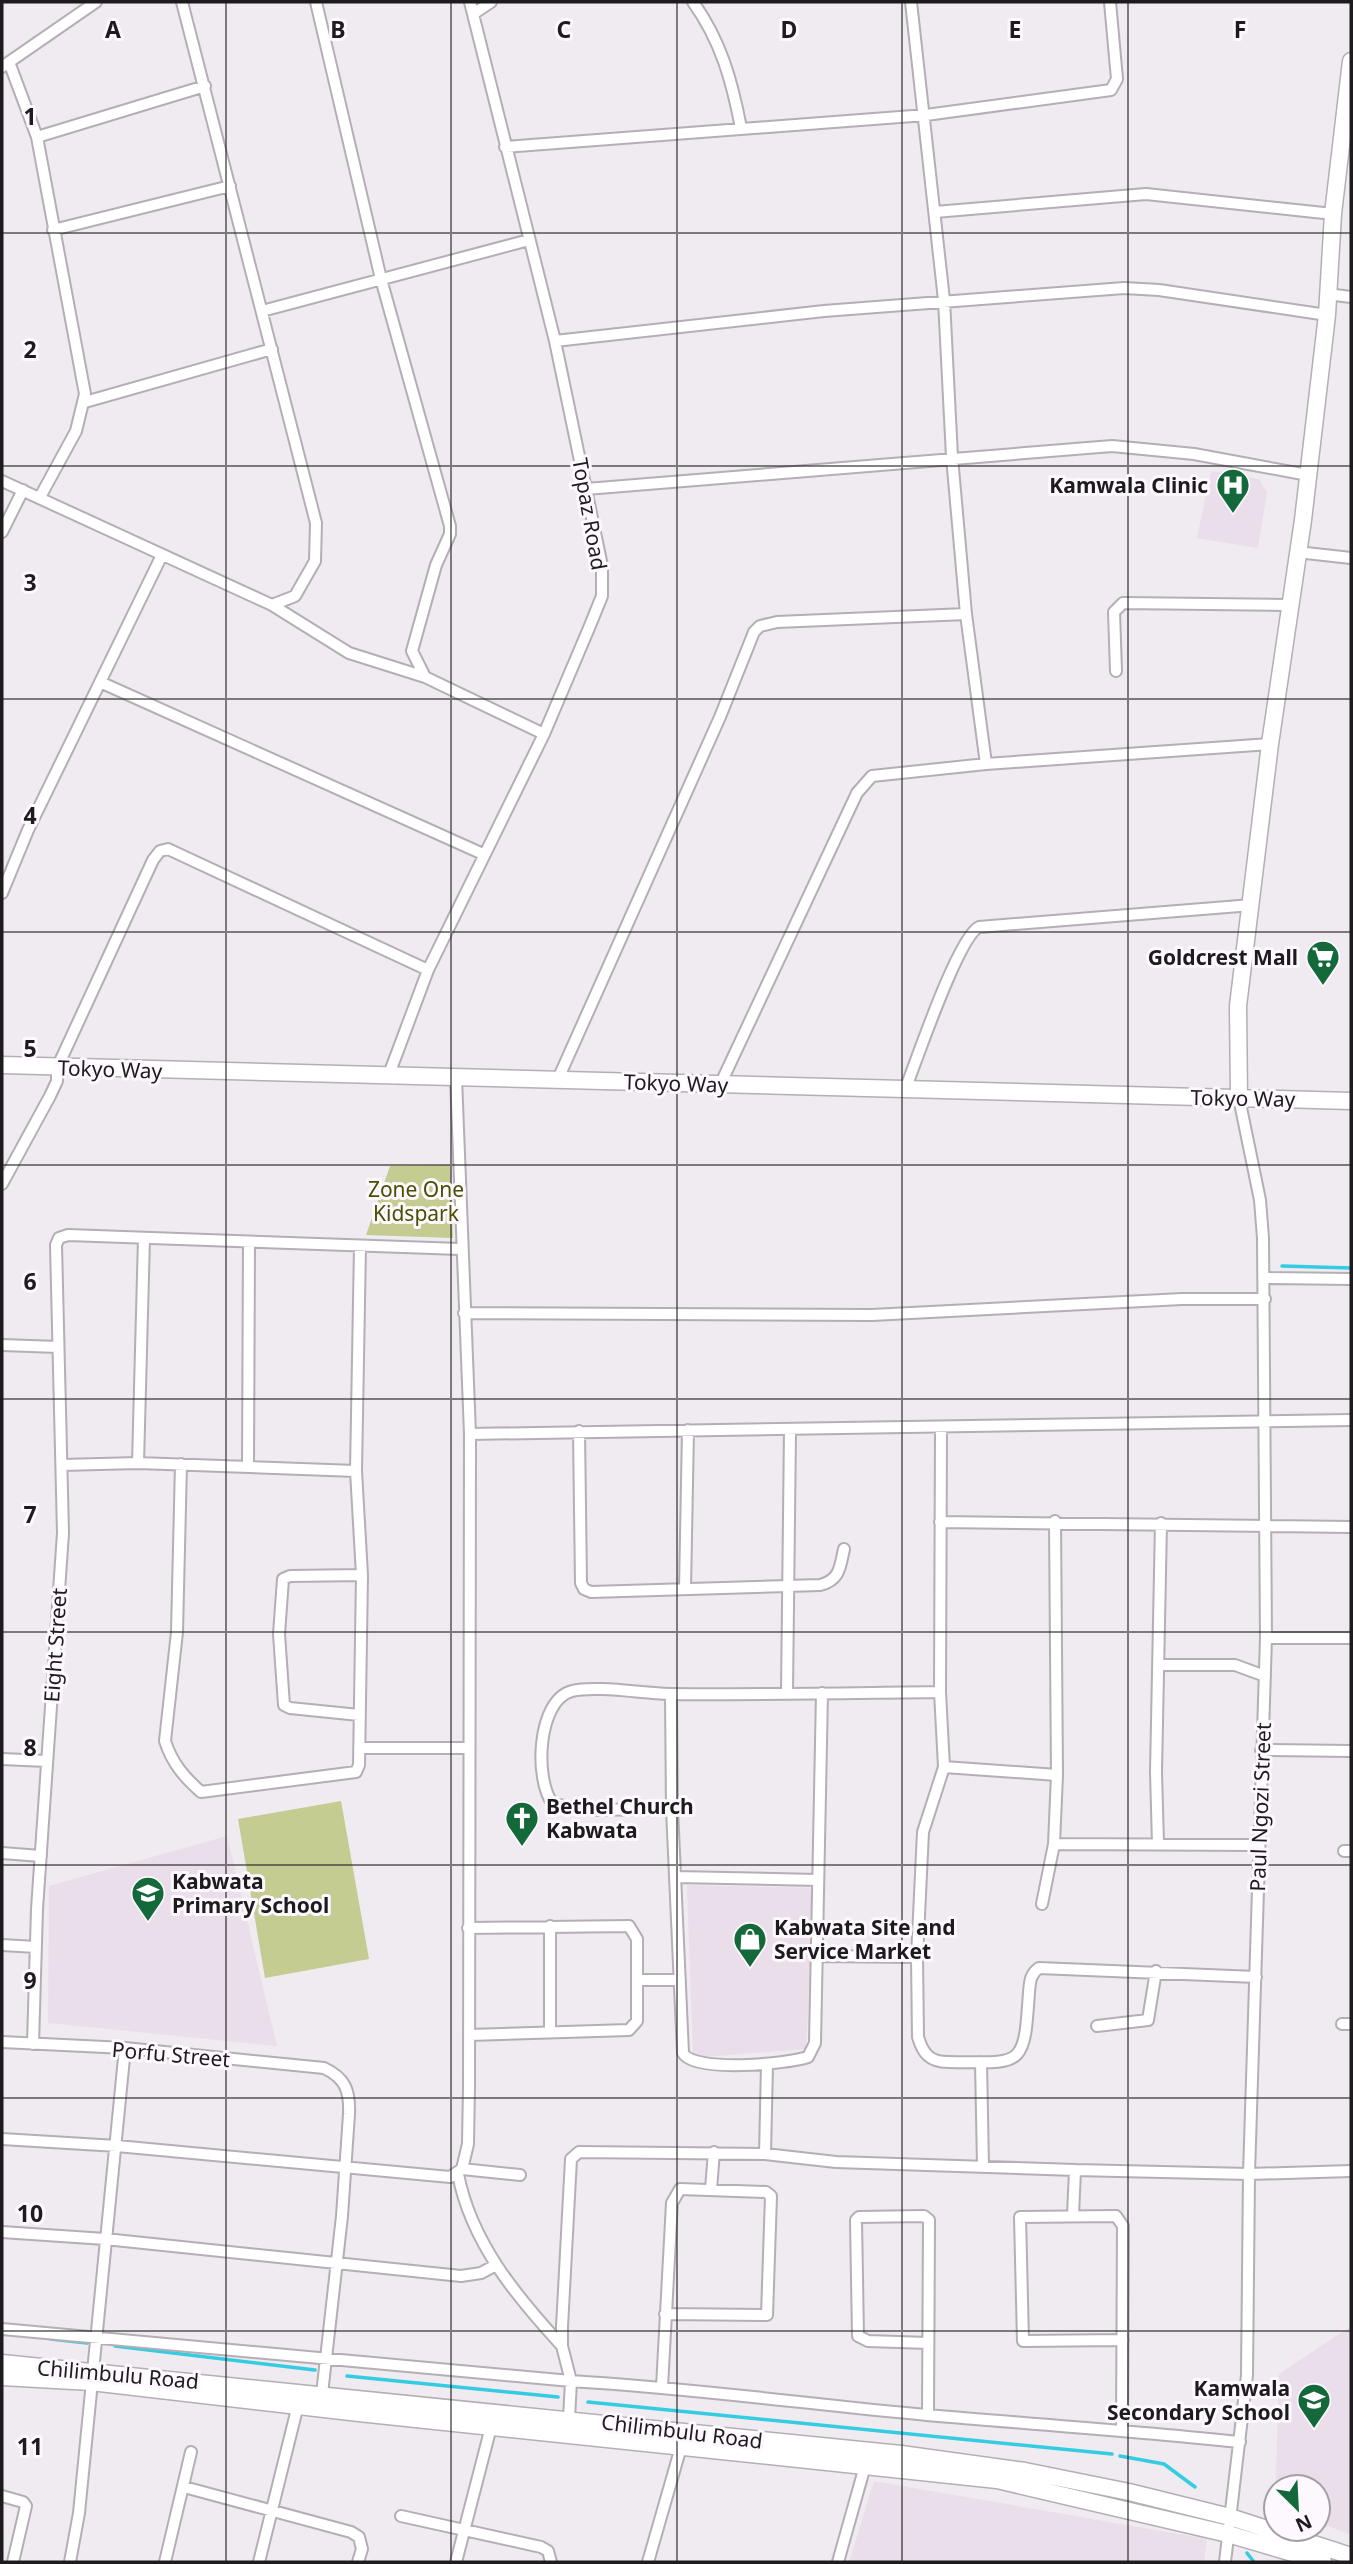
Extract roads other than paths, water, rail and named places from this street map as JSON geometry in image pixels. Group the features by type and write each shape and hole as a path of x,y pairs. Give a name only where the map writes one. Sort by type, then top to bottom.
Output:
{"main road":[{"path":"1239,1098 1238,1006 1287,605 1308,475 1327,315 1333,214 1345,172 1351,61"},
{"name":"Tokyo Way","path":"2,1065 1351,1101"},
{"name":"Chilimbulu Road","path":"2,2363 298,2405 1037,2487 1228,2534 1323,2562"},
{"name":"Chilimbulu Road","path":"2,2377 91,2376 322,2394 901,2454 1025,2471 1230,2517 1351,2556"}],"street":[{"path":"76,2 79,13"},
{"path":"40,497 76,431 85,402 84,380 37,137 6,64 96,2"},
{"path":"182,2 272,349 317,538 315,561 295,596 272,605"},
{"path":"316,2 380,279 450,526 450,534 436,565 411,645 425,677"},
{"name":"Topaz Road","path":"388,1077 428,970 544,734 602,596 602,566 555,341 470,2"},
{"path":"473,14 491,2"},
{"path":"693,2 719,44 730,70 741,128"},
{"path":"911,2 926,115 944,300 952,457 966,614 986,764"},
{"path":"505,147 926,115 1111,90 1118,79 1110,2"},
{"path":"37,137 205,86"},
{"path":"53,230 230,186"},
{"path":"935,212 1146,194 1333,214"},
{"path":"262,311 529,240"},
{"path":"555,341 944,300 1140,288 1327,315"},
{"path":"1327,294 1351,297"},
{"path":"85,402 272,349"},
{"path":"586,489 1112,446 1194,454 1308,475"},
{"path":"2,481 272,605 322,640 349,653 425,677 544,734"},
{"path":"2,532 23,490"},
{"path":"1297,552 1351,558"},
{"path":"2,893 28,830 162,555"},
{"path":"1116,671 1114,612 1122,603 1287,605"},
{"path":"558,1079 720,717 754,632 760,626 777,622 966,614"},
{"path":"100,682 483,854"},
{"path":"720,1085 861,786 872,776 986,764 1270,744"},
{"path":"2,1184 50,1096 57,1081 58,1068 153,860 160,851 169,849 428,970"},
{"path":"905,1090 972,930 979,927 1252,905"},
{"path":"456,1078 460,1250 470,1434 468,2144 460,2172 466,2207 496,2265 533,2314 562,2346"},
{"name":"Paul Ngozi Street","path":"1225,2562 1247,2375 1249,2174 1266,1638 1264,1278 1260,1200 1239,1098"},
{"name":"Eight Street","path":"33,2044 46,1761 63,1533 57,1245 59,1238 68,1235 144,1238"},
{"path":"138,1462 144,1238 460,1250"},
{"path":"248,1468 250,1242"},
{"path":"181,1464 177,1632 165,1741 169,1756 181,1774 201,1792 356,1772 359,1765 362,1575 356,1471 360,1246"},
{"path":"1264,1278 1351,1279"},
{"path":"464,1313 872,1315 989,1307 1265,1299"},
{"path":"2,1345 58,1347"},
{"path":"470,1434 1351,1420"},
{"path":"941,1428 940,1692 944,1767 923,1832 917,1957 918,2037 922,2048 929,2058 939,2062 981,2062 1011,2059 1020,2054 1026,2044 1030,1981 1039,1968 1156,1970 1256,1977"},
{"path":"685,1589 688,1430"},
{"path":"787,1693 790,1430"},
{"path":"579,1431 581,1583 584,1589 592,1592 788,1586 832,1582 838,1575 844,1549"},
{"path":"62,1465 138,1462 356,1471"},
{"path":"940,1522 1055,1521 1351,1527"},
{"path":"1042,1904 1054,1844 1057,1776 1055,1521"},
{"path":"1158,1844 1156,1772 1161,1523"},
{"path":"359,1715 290,1708 284,1705 279,1634 283,1579 290,1576 362,1575"},
{"path":"1266,1638 1351,1638"},
{"path":"1160,1665 1235,1665 1265,1676"},
{"path":"672,1809 562,1808 553,1804 546,1796 541,1776 541,1748 547,1722 565,1693 574,1690 671,1694 940,1692"},
{"path":"671,1694 672,1809 683,2053 686,2058 698,2063 767,2065 791,2063 808,2057 813,2051 822,1693"},
{"path":"359,1748 469,1748"},
{"path":"1261,1750 1351,1751"},
{"path":"2,1759 46,1761"},
{"path":"944,1767 1057,1776"},
{"path":"1054,1844 1259,1845"},
{"path":"2,1853 41,1856"},
{"path":"676,1877 818,1880"},
{"path":"550,1926 550,2032"},
{"path":"468,1928 633,1928 637,1980 637,2021 629,2030 469,2035"},
{"path":"2,1945 36,1947"},
{"path":"817,1956 917,1957"},
{"path":"1097,2026 1136,2024 1148,2020 1156,1970"},
{"path":"637,1980 680,1980"},
{"name":"Porfu Street","path":"2,2042 125,2048 324,2068 339,2076 349,2097 346,2169"},
{"path":"70,2562 79,2512 94,2336 117,2146 125,2048"},
{"path":"981,2062 983,2167"},
{"path":"765,2154 767,2065"},
{"path":"2,2139 117,2146 450,2177 460,2172 520,2175"},
{"path":"569,2418 571,2381 562,2346 564,2260 571,2159 574,2154 714,2152 765,2154 836,2162 1249,2174 1351,2171"},
{"path":"711,2189 714,2152"},
{"path":"322,2394 346,2169"},
{"path":"1073,2215 1075,2170"},
{"path":"662,2386 665,2314 675,2193 680,2189 711,2189 766,2192 771,2196 768,2312 765,2316 665,2314"},
{"path":"928,2343 867,2341 858,2336 856,2220 859,2217 924,2216 929,2220 928,2415"},
{"path":"1122,2430 1123,2340 1121,2220 1116,2216 1020,2217 1020,2337 1026,2343 1123,2340"},
{"path":"2,2232 104,2239 461,2276 481,2273 496,2265"},
{"path":"2,2329 571,2381 662,2386 928,2415 1240,2442"},
{"path":"259,2562 298,2405"},
{"path":"456,2562 491,2427"},
{"path":"648,2562 681,2447"},
{"path":"165,2562 191,2452"},
{"path":"838,2562 865,2466"},
{"path":"184,2487 271,2509 359,2537 362,2549 358,2562"},
{"path":"2,2496 23,2502 26,2506 13,2562"},
{"path":"401,2516 463,2533 541,2547 548,2551 551,2562"}],"waterway":[{"path":"1282,1266 1351,1268"},
{"path":"51,2339 87,2343"},
{"path":"115,2346 315,2370"},
{"path":"347,2376 558,2397"},
{"path":"588,2402 1112,2454"},
{"path":"1120,2456 1164,2464 1195,2487"},
{"path":"1247,2553 1254,2562"}],"place":[{"name":"Kamwala Clinic","path":"1233,515"},
{"name":"Goldcrest Mall","path":"1323,987"},
{"name":"Bethel Church Kabwata","path":"522,1848"},
{"name":"Kabwata Primary School","path":"148,1923"},
{"name":"Kabwata Site and Service Market","path":"750,1969"},
{"name":"Kamwala Secondary School","path":"1314,2430"}],"park label":[{"name":"Zone One Kidspark","path":"416,1201"}]}
